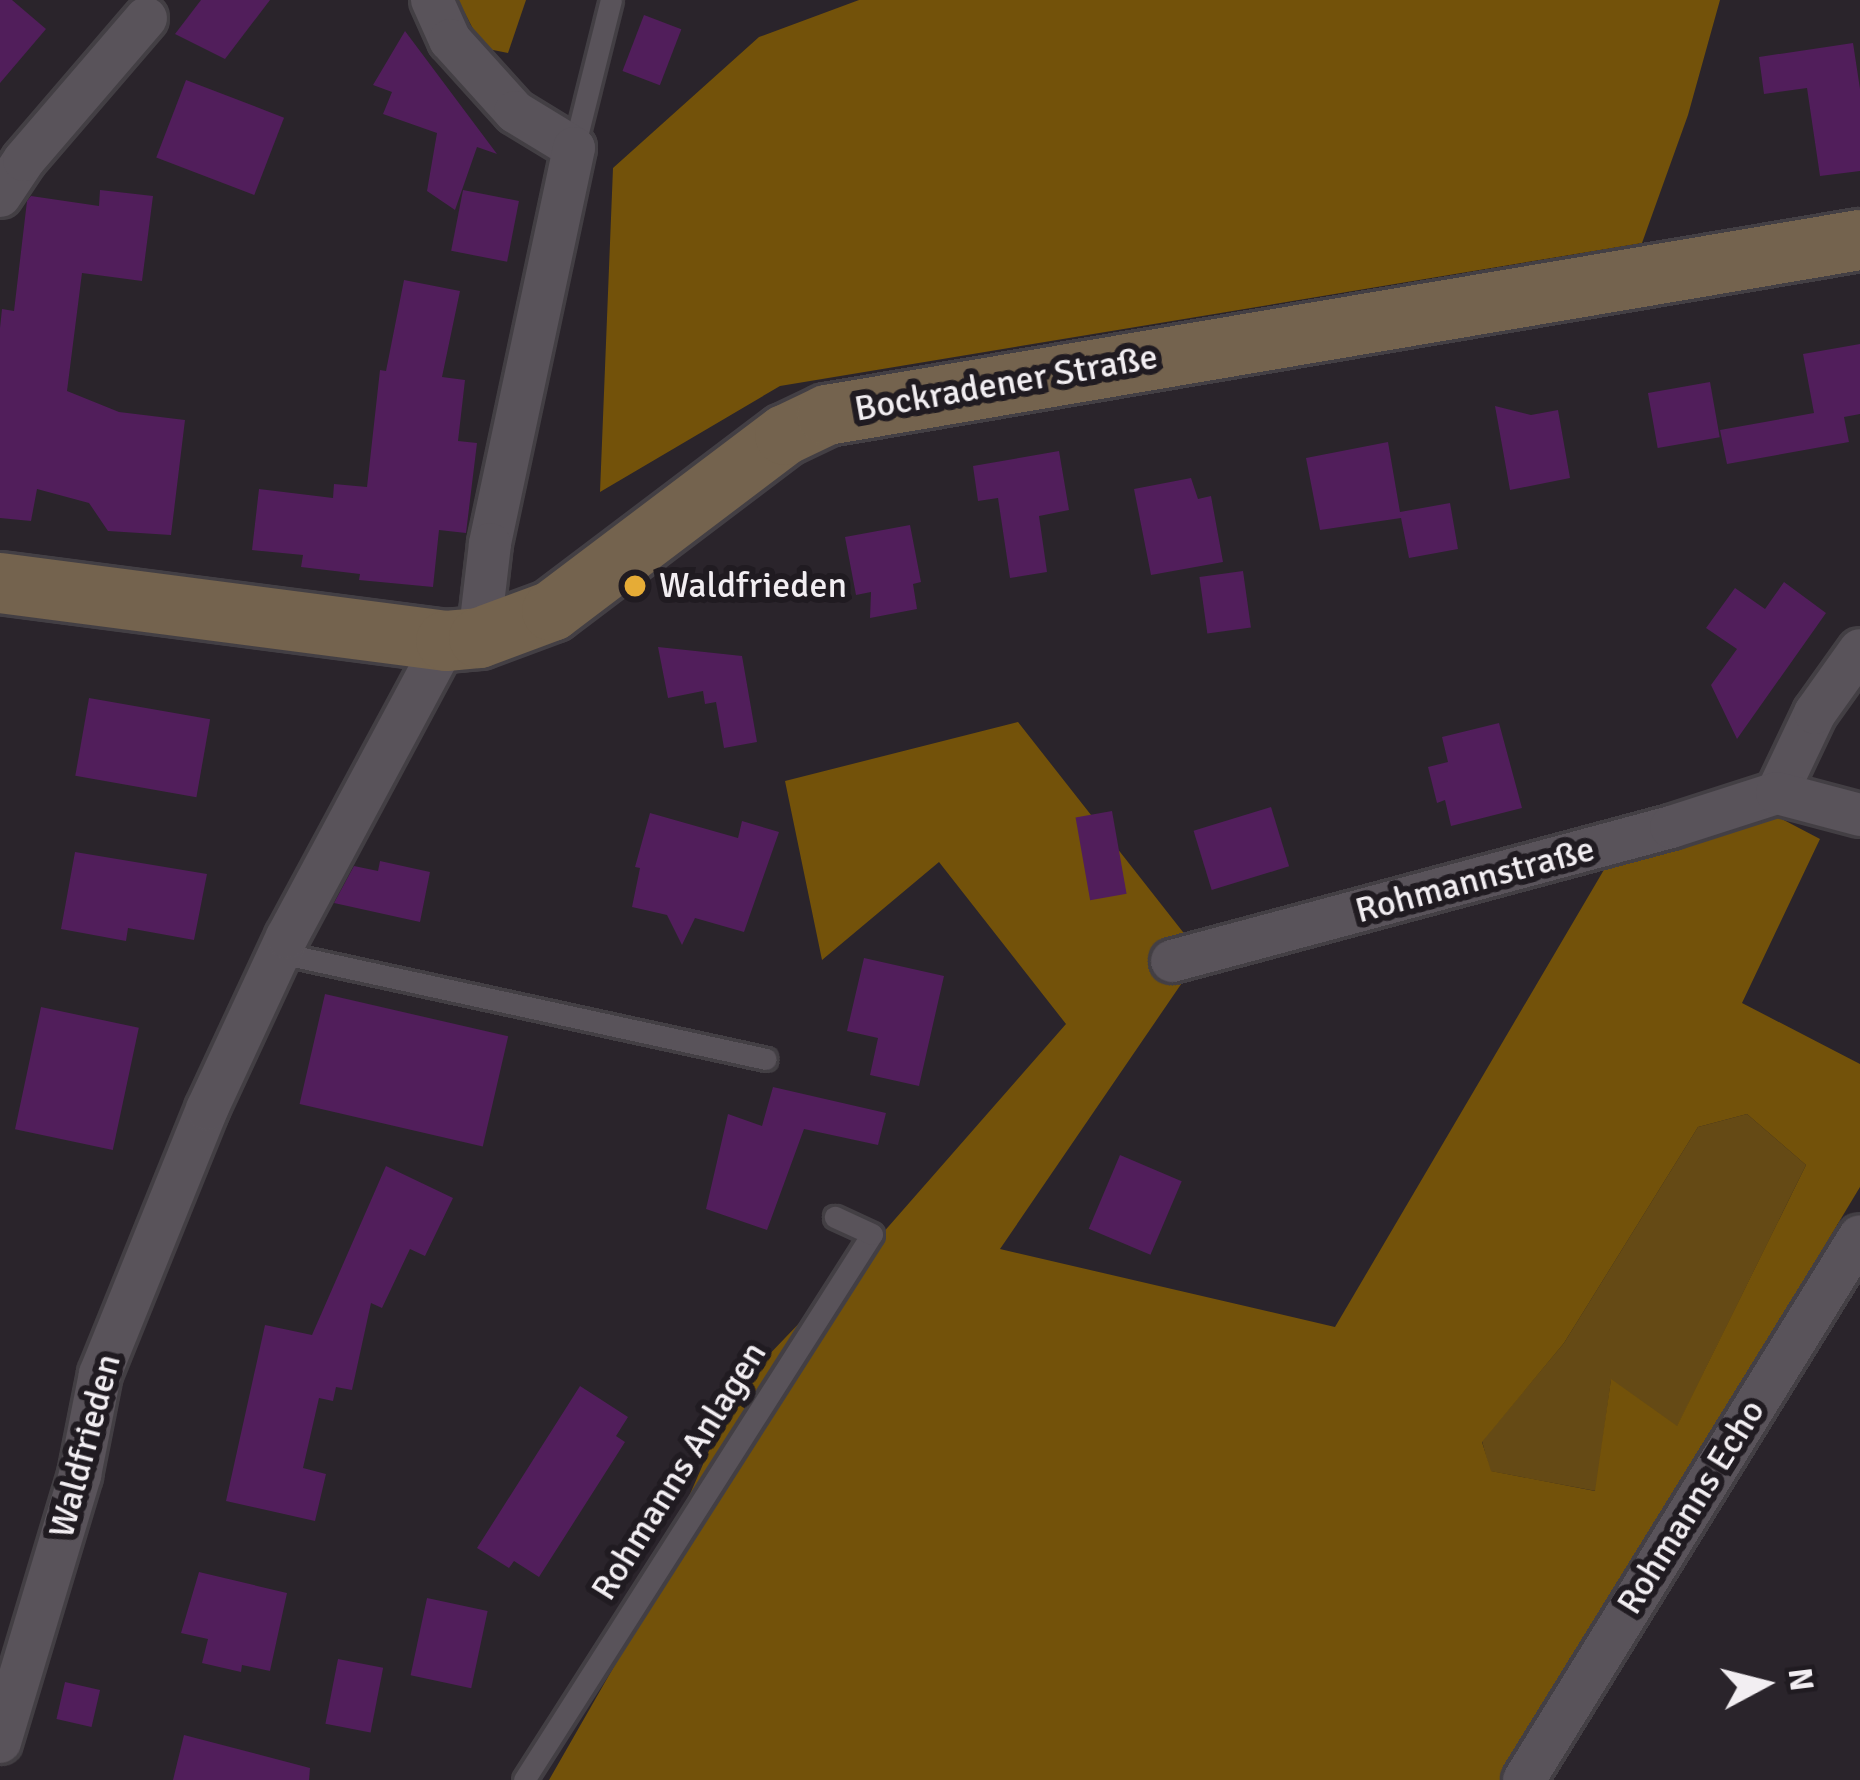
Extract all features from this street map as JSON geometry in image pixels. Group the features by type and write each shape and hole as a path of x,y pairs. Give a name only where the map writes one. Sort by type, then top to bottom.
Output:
{"street":[{"path":"432,0 450,40 515,112 574,148"},
{"path":"0,196 24,160 146,18"},
{"name":"Waldfrieden","path":"0,1742 80,1475 100,1374 207,1109 280,953 462,639 490,544 574,148"},
{"name":"Bockradener Straße","path":"0,583 462,639 552,611 785,435 827,415 1860,240"},
{"path":"1860,650 1815,712 1777,793 1860,814"},
{"name":"Rohmannstraße","path":"1172,962 1671,827 1777,793"},
{"name":"Rohmanns Echo","path":"1524,1780 1860,1236"}],"lane":[{"path":"574,148 610,0"},
{"path":"280,953 766,1059"},
{"name":"Rohmanns Anlagen","path":"524,1780 872,1234 835,1217"}],"shaded area":[{"path":"458,0 526,0 508,53 483,48"},
{"path":"859,0 1720,0 1688,115 1642,243 780,386 600,492 613,168 759,37"},
{"path":"1018,722 1201,955 1000,1249 1335,1327 1605,868 1776,816 1820,839 1742,1003 1860,1064 1860,1187 1503,1780 549,1780 616,1663 736,1389 853,1267 1066,1024 939,862 822,960 785,781","holes":["1747,1114 1806,1165 1677,1426 1611,1379 1595,1491 1491,1471 1482,1442 1564,1343 1698,1127"]},
{"path":"1747,1114 1806,1165 1677,1427 1611,1380 1596,1491 1490,1471 1482,1441 1564,1343 1698,1127"}],"building":[{"path":"0,0 12,0 46,29 0,83"},
{"path":"201,0 270,0 225,59 175,34"},
{"path":"644,15 681,29 660,85 622,71"},
{"path":"405,31 497,154 477,147 455,210 427,191 437,133 383,114 392,92 373,85"},
{"path":"1853,43 1860,89 1860,171 1820,176 1807,88 1764,94 1759,57"},
{"path":"186,80 284,118 254,195 156,157"},
{"path":"100,190 153,196 142,281 82,273 67,391 119,412 185,420 171,535 108,531 89,503 37,489 31,521 0,518 0,328 2,309 14,311 27,201 31,196 99,206"},
{"path":"463,190 519,201 507,262 451,251"},
{"path":"404,280 460,291 442,377 465,380 458,441 477,443 466,533 439,530 433,587 359,580 360,574 301,567 303,555 252,550 259,489 333,498 334,484 367,487 380,370 386,371"},
{"path":"1860,344 1860,414 1844,417 1849,442 1727,464 1720,430 1814,413 1803,354"},
{"path":"1710,382 1720,437 1658,448 1648,393"},
{"path":"1495,406 1531,415 1558,410 1570,478 1510,490"},
{"path":"1388,442 1400,512 1450,503 1458,549 1409,558 1401,518 1320,530 1306,458"},
{"path":"1059,451 1069,510 1039,516 1047,572 1010,578 998,498 978,501 973,466"},
{"path":"1191,478 1198,499 1211,496 1223,562 1151,575 1134,489"},
{"path":"910,525 921,582 913,584 917,609 870,618 871,592 856,595 845,537"},
{"path":"1243,571 1251,627 1207,634 1199,577"},
{"path":"1784,582 1826,613 1737,739 1711,685 1737,649 1706,628 1735,588 1765,609"},
{"path":"658,647 742,656 757,742 724,748 716,702 705,704 703,691 668,698"},
{"path":"89,698 210,719 196,797 75,776"},
{"path":"1499,723 1522,808 1451,826 1445,800 1437,803 1428,767 1448,762 1442,737"},
{"path":"1271,807 1289,866 1212,890 1194,831"},
{"path":"1112,811 1127,894 1090,900 1076,817"},
{"path":"650,813 738,838 742,821 779,832 744,932 695,918 682,945 667,915 632,907 640,868 635,867"},
{"path":"75,852 207,874 194,940 128,928 126,941 61,929"},
{"path":"380,861 430,872 420,922 334,903 354,866 378,871"},
{"path":"864,958 944,976 919,1086 870,1075 878,1038 847,1031"},
{"path":"325,994 508,1036 483,1146 300,1104"},
{"path":"41,1007 139,1028 113,1150 15,1129"},
{"path":"773,1087 886,1113 878,1145 804,1129 767,1230 706,1209 728,1114 762,1126"},
{"path":"1120,1155 1182,1181 1150,1255 1089,1229"},
{"path":"386,1166 453,1198 425,1256 410,1249 382,1308 371,1303 352,1390 336,1387 333,1401 319,1398 303,1468 326,1474 315,1521 226,1501 265,1325 312,1335"},
{"path":"580,1386 628,1417 616,1436 625,1442 539,1577 514,1561 509,1568 477,1548"},
{"path":"199,1572 287,1593 270,1671 242,1665 241,1672 202,1663 208,1639 181,1633"},
{"path":"427,1598 488,1611 471,1688 411,1675"},
{"path":"338,1659 383,1668 371,1733 325,1724"},
{"path":"65,1682 100,1690 92,1727 56,1719"},
{"path":"184,1735 310,1768 309,1780 173,1780"}],"place":[{"name":"Waldfrieden","path":"635,586"}]}
